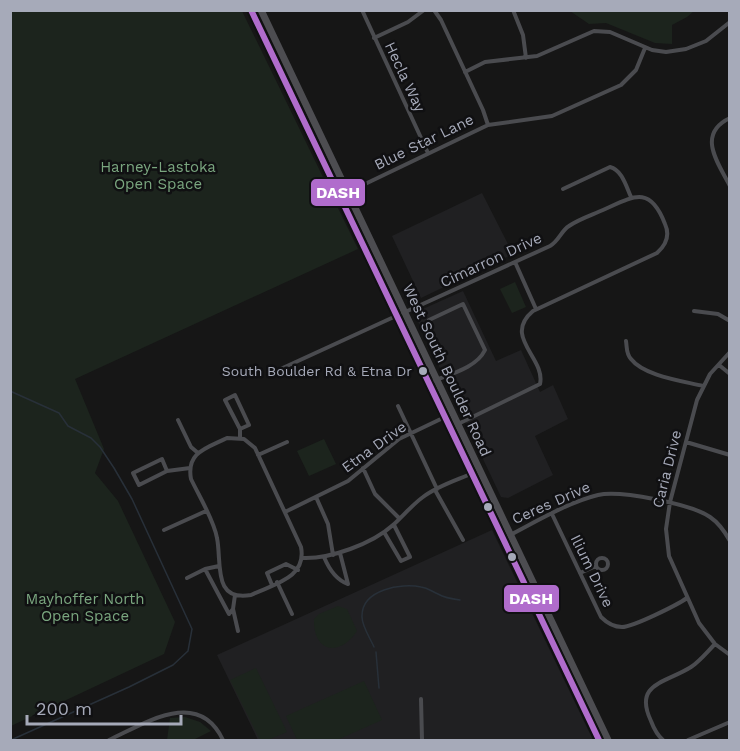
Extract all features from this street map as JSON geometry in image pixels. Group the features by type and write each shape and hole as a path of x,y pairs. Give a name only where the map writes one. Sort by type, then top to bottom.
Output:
{"main road":[{"name":"West South Boulder Road","path":"251,10 600,741"},
{"name":"West South Boulder Road","path":"261,10 608,741"}],"street":[{"name":"Hecla Way","path":"362,10 428,153"},
{"path":"374,38 408,22 424,10"},
{"path":"434,10 441,20 488,125"},
{"path":"513,10 523,35 526,58"},
{"path":"465,72 485,62 537,56 594,31 610,32 645,48 666,52 686,49 706,41 729,21"},
{"name":"Blue Star Lane","path":"339,196 488,125 552,116 621,85 636,70 645,48"},
{"path":"729,118 718,125 712,135 711,143 729,186"},
{"path":"458,424 540,384 540,375 522,336 524,320 536,309 652,256 665,244 668,232 656,205 645,197 631,197 617,169 610,167 563,189"},
{"path":"340,177 353,183 364,184"},
{"name":"Cimarron Drive","path":"274,372 556,243 568,226 631,197"},
{"path":"515,262 536,309"},
{"path":"428,384 475,362 482,357 485,350 463,304 429,320"},
{"path":"694,311 718,314 729,321"},
{"path":"626,341 627,352 638,366 648,371 703,386"},
{"name":"Caria Drive","path":"729,352 710,374 697,400 670,502 666,529 669,556 699,623 715,644 729,655"},
{"path":"719,365 729,374"},
{"path":"240,429 249,425 235,395 225,400 240,429 240,438"},
{"path":"398,406 436,490 464,540"},
{"name":"Etna Drive","path":"285,512 348,481 399,439 444,417"},
{"path":"178,420 191,447 198,453"},
{"path":"227,438 240,438 250,443 258,455 301,547 303,558 298,570 251,595 235,595 225,587 221,579 217,538 191,479 190,468 198,453 227,438"},
{"path":"258,455 287,442"},
{"path":"686,442 729,455"},
{"path":"167,471 162,459 133,473 139,485 167,471 190,468"},
{"path":"363,468 375,494 399,518"},
{"path":"303,558 340,553 384,532 424,496 479,470"},
{"name":"Ceres Drive","path":"510,535 552,514 602,494 626,494 670,502 704,513 720,525 729,541"},
{"path":"316,497 328,524 329,569 342,582 348,584 340,553"},
{"path":"164,530 206,511"},
{"name":"Ilium Drive","path":"552,514 601,617 612,626 627,626 687,598"},
{"path":"384,532 401,561 410,557 393,525"},
{"path":"292,614 267,573 286,564 298,570"},
{"path":"187,578 205,569 219,566"},
{"path":"580,573 596,566"},
{"path":"205,569 229,614 233,609"},
{"path":"235,595 233,609 238,631"},
{"path":"663,741 658,736 645,709 647,694 655,685 700,661 715,644"},
{"path":"421,699 422,741"},
{"path":"109,741 118,739 165,714 176,712 188,713 206,720 215,728 223,741"},
{"path":"688,741 729,722"}],"shaded area":[{"path":"482,193 513,254 421,298 392,236"},
{"path":"463,291 496,361 521,350 540,392 553,385 568,419 535,436 553,475 508,498 501,497 414,313"},
{"path":"492,530 593,740 258,740 217,655"}],"green space":[{"name":"Harney-Lastoka Open Space","path":"11,10 242,11 358,249 75,379 104,449 95,473 118,501 175,622 164,654 11,726"},
{"path":"570,11 694,11 672,25 672,44 655,43 606,23 589,24"},
{"path":"515,282 526,307 512,313 500,289"},
{"path":"324,439 336,464 309,476 297,451"},
{"path":"338,606 347,609 357,631 343,645 329,648 318,639 314,619 319,614"},
{"path":"256,668 287,732 268,740 260,740 230,680"},
{"path":"364,681 382,720 337,740 297,740 286,716"},
{"path":"185,717 200,722 211,731 193,740 167,740 170,718"}],"waterway":[{"path":"10,391 59,413 68,426 91,438 100,447 132,499 192,629 188,651 173,665 11,740"},
{"path":"374,647 362,617 363,608 375,594 394,587 413,586 460,600"},
{"path":"376,652 379,688"}],"transit line":[{"name":"DASH","path":"251,10 599,740"}],"place":[{"name":"South Boulder Rd & Etna Dr","path":"423,371"}],"park label":[{"name":"Mayhoffer North Open Space","path":"85,608"}]}
